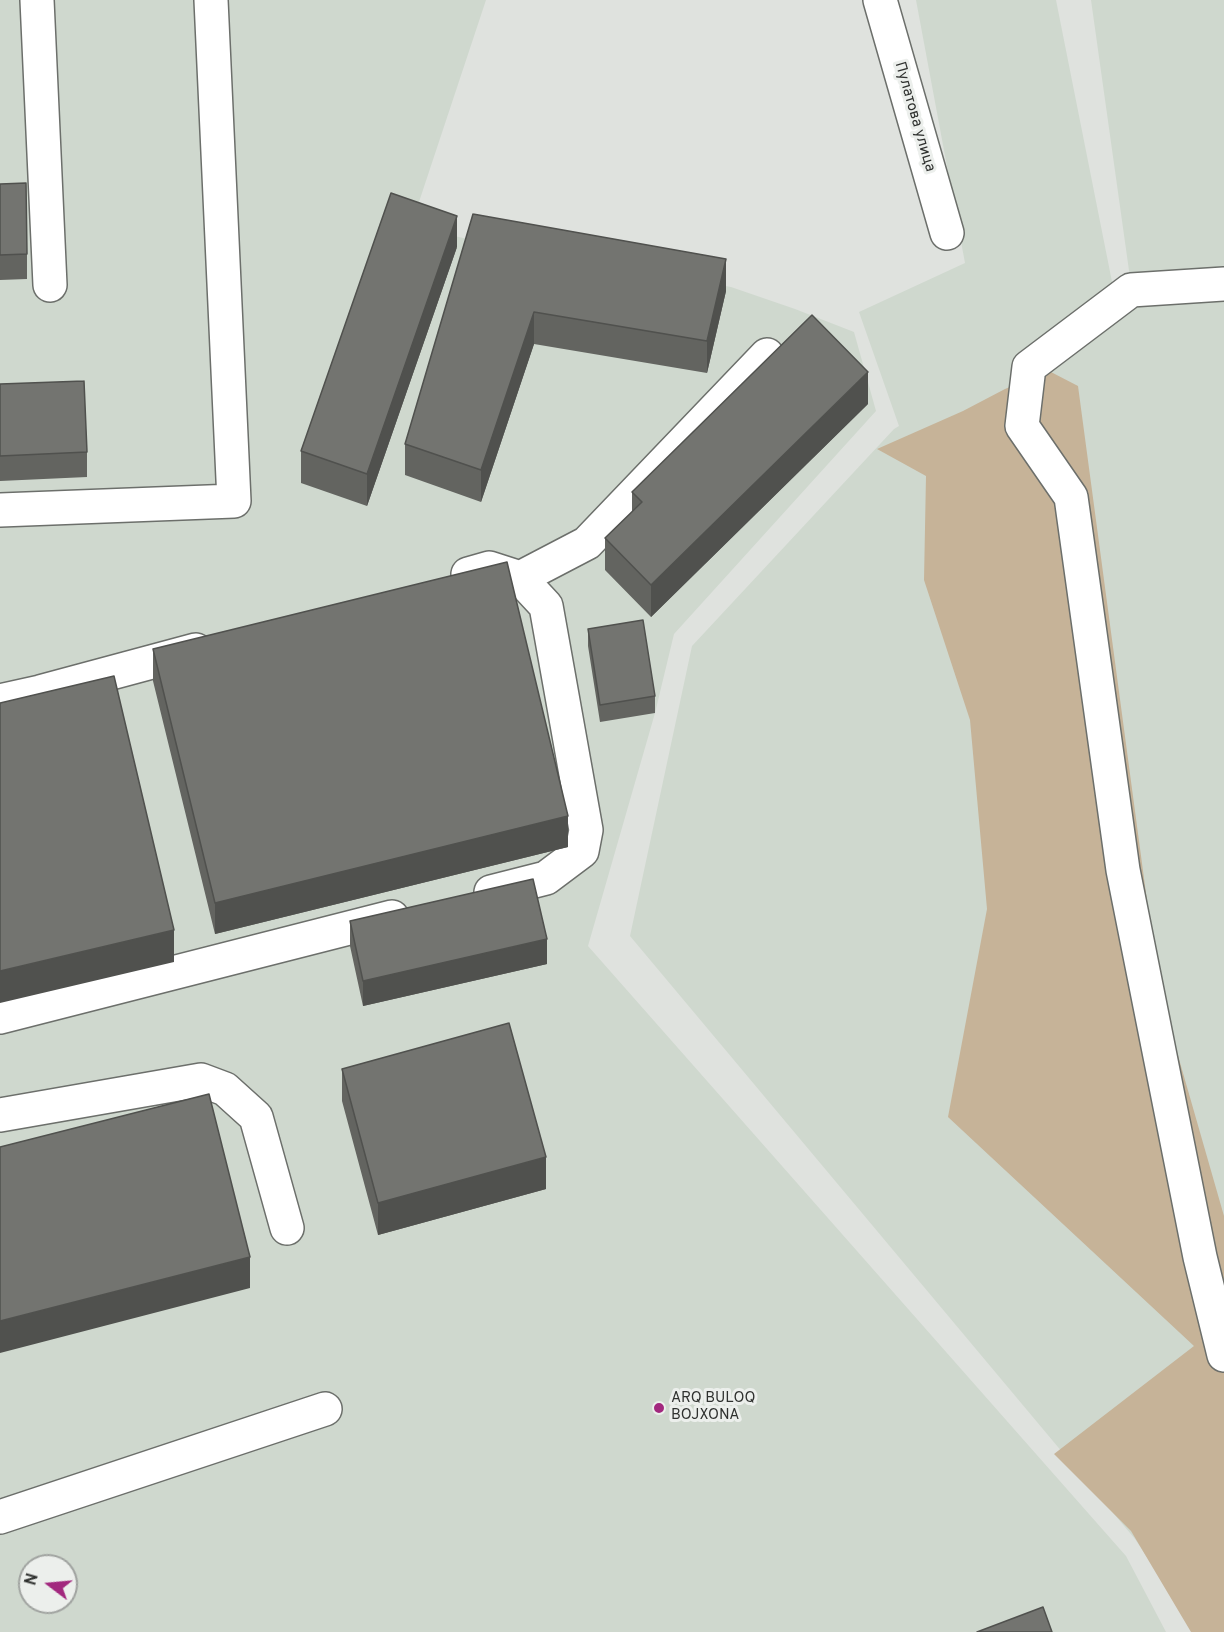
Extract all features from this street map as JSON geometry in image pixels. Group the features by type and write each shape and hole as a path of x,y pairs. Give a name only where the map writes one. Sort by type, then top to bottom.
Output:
{"street":[{"path":"37,0 50,285"},
{"path":"0,510 234,501 211,0"},
{"name":"Пулатова улица","path":"880,0 947,233"},
{"path":"1224,284 1131,290 1029,367 1022,426 1071,497 1123,870 1200,1257 1224,1355"},
{"path":"520,578 587,543 767,355"},
{"path":"445,581 489,568 520,578 546,606 586,831 582,851 546,878 465,898"},
{"path":"0,701 219,644"},
{"path":"0,1017 418,910"},
{"path":"0,1115 201,1080 225,1089 256,1117 287,1228"},
{"path":"0,1517 325,1409"}],"shaded area":[{"name":"ARQ BULOQ BOJXONA","path":"0,0 486,0 411,226 485,243 731,287 854,332 876,411 674,634 655,713 588,946 1126,1556 1166,1632 0,1632"},
{"path":"916,0 1056,0 1117,307 1133,299 1091,0 1224,0 1224,1632 1197,1632 1135,1539 630,936 692,646 899,426 859,312 965,263"},
{"path":"1049,371 1078,386 1150,923 1150,958 1224,1216 1224,1632 1191,1632 1131,1531 1054,1454 1194,1346 948,1117 987,909 970,720 924,580 926,476 877,449"}],"building":[{"path":"26,183 27,254 0,255 0,184"},
{"path":"391,193 457,216 367,474 301,451"},
{"path":"473,214 726,259 707,341 534,312 481,470 405,444"},
{"path":"812,315 868,372 651,585 605,538 642,502 632,492"},
{"path":"84,381 87,452 0,456 0,384"},
{"path":"507,562 568,816 215,903 153,649"},
{"path":"643,620 655,696 600,705 588,629"},
{"path":"114,676 174,930 0,971 0,703"},
{"path":"533,879 547,939 363,981 350,921"},
{"path":"509,1023 546,1157 378,1203 342,1069"},
{"path":"209,1094 250,1257 0,1321 0,1147"},
{"path":"1043,1607 1052,1632 977,1632"}],"place":[{"name":"ARQ BULOQ BOJXONA","path":"659,1408"}]}
